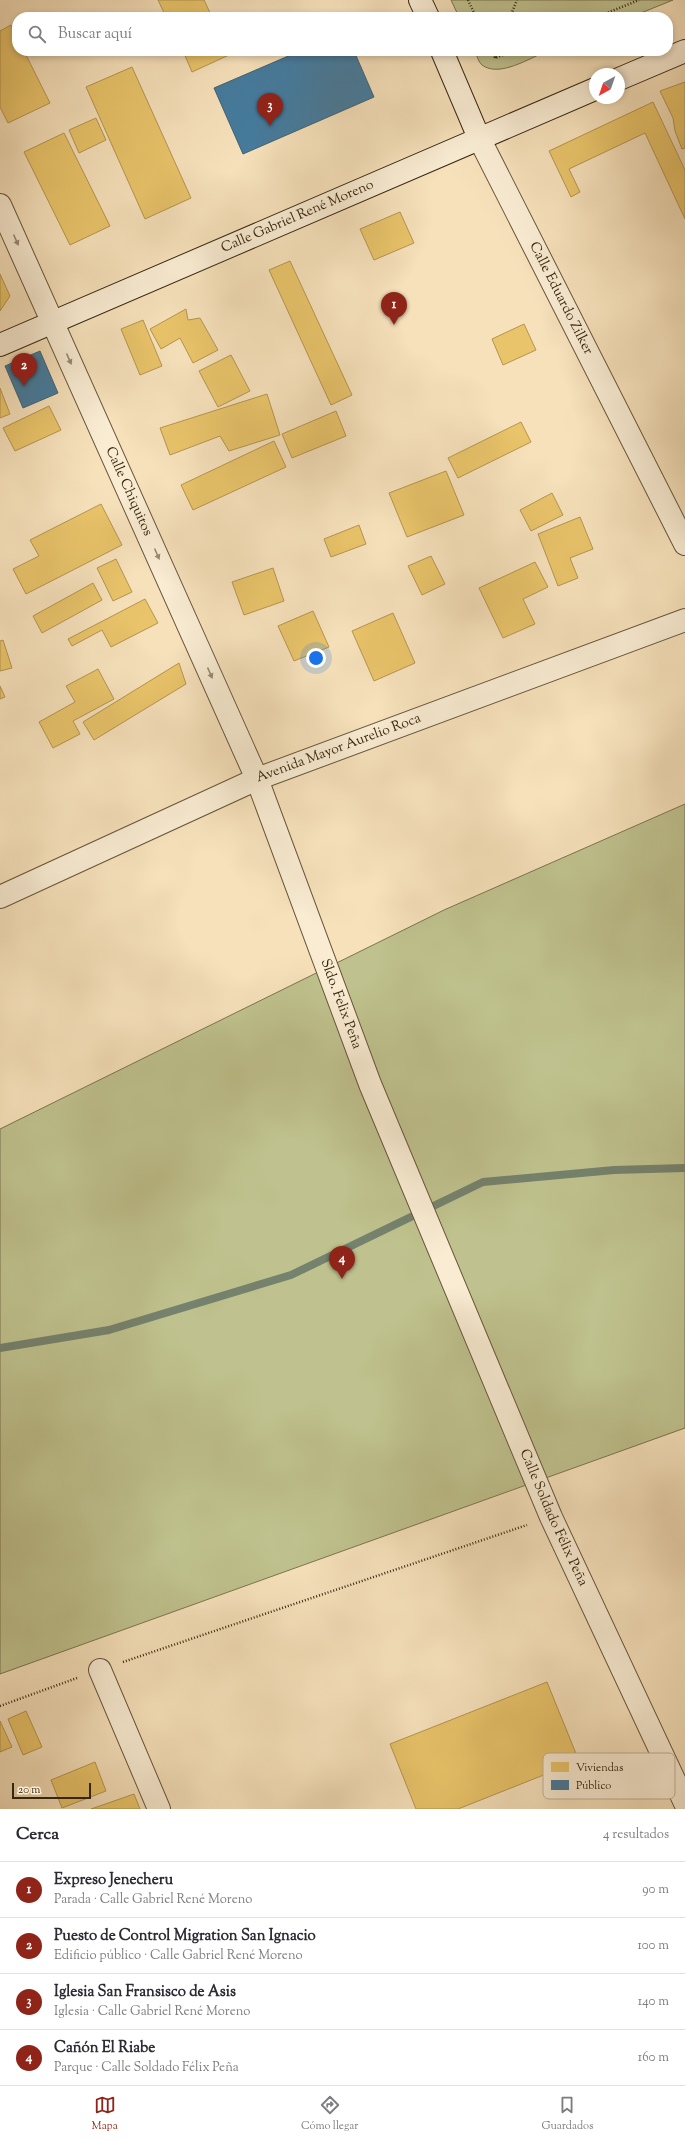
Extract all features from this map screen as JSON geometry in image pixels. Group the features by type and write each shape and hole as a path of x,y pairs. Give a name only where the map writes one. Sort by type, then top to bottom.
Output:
{"street":[{"path":"420,0 426,12"},
{"path":"625,76 685,51"},
{"name":"Calle Eduardo Zilker","path":"444,56 479,138 685,544"},
{"name":"Calle Gabriel René Moreno","path":"0,345 589,92"},
{"name":"Calle Chiquitos","path":"0,204 257,779"},
{"name":"Avenida Mayor Aurelio Roca","path":"0,897 257,779 685,620"},
{"name":"Sldo. Felix Peña","path":"257,779 370,1084 430,1228"},
{"name":"Calle Soldado Félix Peña","path":"430,1228 551,1517 662,1753"},
{"path":"100,1670 159,1809"},
{"name":"Calle Soldado Félix Peña","path":"675,1782 685,1803"}],"path":[{"path":"468,0 474,12"},
{"path":"512,12 517,0"},
{"path":"609,12 639,0"},
{"path":"495,58 500,56"},
{"path":"0,1706 100,1670 551,1517"}],"green space":[{"path":"451,0 673,0 643,12 457,12"},
{"path":"477,56 536,56 514,66 497,69 482,65"},
{"path":"685,804 685,1428 0,1674 0,1129 444,910"}],"building: Viviendas":[{"path":"158,0 204,0 210,12 164,12"},
{"path":"11,25 12,56 26,56 50,103 8,123 0,107 0,31"},
{"path":"185,56 227,56 192,72"},
{"path":"132,67 191,198 145,219 86,87"},
{"path":"685,82 685,148 682,149 675,131 673,118 660,91"},
{"path":"653,102 685,170 685,219 645,133 569,169 580,192 571,197 549,151"},
{"path":"96,118 106,140 79,153 69,130"},
{"path":"64,133 110,226 70,245 24,152"},
{"path":"400,212 414,243 374,260 360,229"},
{"path":"290,261 352,395 331,405 269,270"},
{"path":"0,274 10,296 0,311"},
{"path":"186,309 188,320 200,318 218,350 193,363 180,338 161,349 150,329"},
{"path":"143,320 162,366 140,375 121,329"},
{"path":"524,324 536,350 503,365 492,339"},
{"path":"231,355 250,391 218,407 199,371"},
{"path":"0,388 10,414 0,418"},
{"path":"267,394 280,435 229,451 220,436 170,455 160,428"},
{"path":"49,406 61,430 15,451 3,428"},
{"path":"336,411 346,436 292,458 282,434"},
{"path":"521,422 531,442 458,478 448,458"},
{"path":"274,441 286,467 193,510 181,485"},
{"path":"446,471 464,515 407,537 389,493"},
{"path":"552,493 563,515 531,531 520,510"},
{"path":"101,504 122,545 26,594 13,569 39,556 30,540"},
{"path":"580,517 593,549 570,558 578,578 558,586 538,534"},
{"path":"359,525 366,544 331,557 324,539"},
{"path":"431,556 445,584 422,595 408,566"},
{"path":"116,559 132,592 113,601 97,568"},
{"path":"535,562 548,587 523,599 535,624 503,638 479,588"},
{"path":"273,568 284,601 244,615 232,582"},
{"path":"93,583 102,600 42,633 33,616"},
{"path":"145,599 158,623 111,647 102,630 72,646 68,639"},
{"path":"313,611 329,647 294,661 278,626"},
{"path":"393,613 415,663 374,681 352,631"},
{"path":"3,640 12,668 0,671 0,641"},
{"path":"179,663 186,684 94,740 83,722"},
{"path":"98,669 114,699 73,721 80,734 53,748 39,722 75,702 66,686"},
{"path":"0,686 5,697 0,699"},
{"path":"547,1682 576,1753 543,1753 543,1775 458,1809 416,1809 390,1744"},
{"path":"26,1711 42,1747 23,1755 8,1719"},
{"path":"0,1721 12,1747 0,1752"},
{"path":"95,1762 106,1791 62,1808 51,1780"},
{"path":"134,1794 140,1809 91,1809"}],"building: Público":[{"path":"288,56 356,56 374,97 243,154 214,88"},
{"path":"40,351 58,393 23,408 5,366"}],"waterway":[{"path":"0,1348 109,1330 291,1275 483,1182 614,1170 685,1168"}],"place":[{"name":"Iglesia San Fransisco de Asis","path":"270,126"},
{"name":"Expreso Jenecheru","path":"394,325"},
{"name":"Puesto de Control Migration San Ignacio","path":"24,386"},
{"name":"Cañón El Riabe","path":"342,1279"}]}
